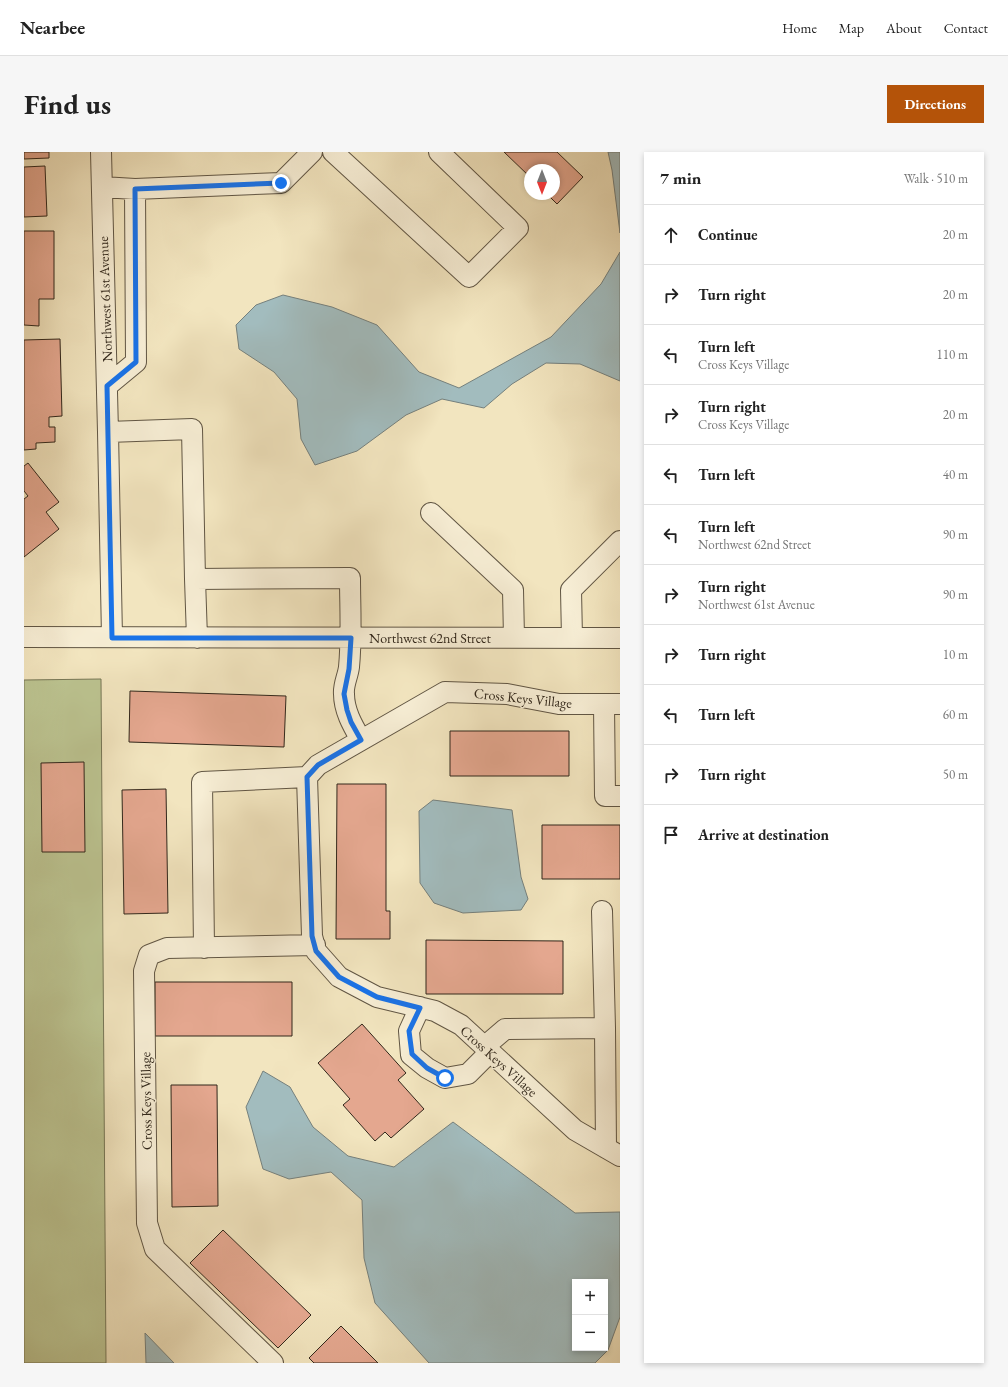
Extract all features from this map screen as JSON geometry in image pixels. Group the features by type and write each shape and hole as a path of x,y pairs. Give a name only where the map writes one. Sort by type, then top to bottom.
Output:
{"street":[{"name":"Northwest 61st Avenue","path":"101,152 112,638"},
{"path":"102,187 135,189 281,183 312,152"},
{"path":"333,152 468,277 518,228 439,152"},
{"path":"107,386 136,362 135,189"},
{"path":"108,432 192,429 197,638"},
{"path":"431,513 513,590 514,638"},
{"path":"572,638 571,590 620,541"},
{"path":"195,579 350,578 351,638 349,669 344,694 351,722 361,740"},
{"name":"Northwest 62nd Street","path":"24,637 620,638"},
{"name":"Cross Keys Village","path":"612,704 559,704 507,694 445,692 318,765 307,777 312,936 316,951 339,977 377,997 435,1011 461,1025 575,1130 616,1153"},
{"path":"612,704 605,796 620,796"},
{"path":"204,948 202,782 307,777"},
{"path":"602,911 605,1028 616,1153"},
{"name":"Cross Keys Village","path":"273,1363 155,1248 147,1223 144,971 149,955 167,948 315,945"},
{"path":"420,1008 409,1031 412,1054 427,1068 445,1078 468,1074 505,1028 605,1028"}],"green space":[{"path":"101,679 106,1363 24,1363 24,680"}],"water":[{"path":"608,152 620,152 620,233 612,170"},
{"path":"620,252 620,381 580,364 546,363 512,384 484,408 442,399 406,415 357,451 315,465 301,439 297,399 274,372 239,349 236,325 256,305 283,295 332,307 377,325 419,372 459,388 551,337 601,284"},
{"path":"433,800 512,810 521,877 528,899 521,910 463,913 434,903 420,883 419,811"},
{"path":"263,1071 290,1087 313,1127 348,1156 394,1167 453,1122 575,1213 620,1212 620,1317 608,1350 608,1279 572,1279 572,1351 607,1351 595,1363 429,1363 375,1303 364,1258 362,1200 331,1172 289,1179 263,1169 246,1107"},
{"path":"145,1333 174,1363 146,1363"}],"building":[{"path":"24,152 49,152 49,158 24,159"},
{"path":"504,152 557,152 583,177 557,204 553,200 560,200 560,164 524,164 524,171"},
{"path":"45,166 47,216 24,217 24,167"},
{"path":"24,231 54,231 54,299 39,299 39,326 24,325"},
{"path":"60,339 62,416 49,417 49,427 55,427 55,442 36,443 36,449 24,450 24,340"},
{"path":"28,463 59,502 46,512 59,529 24,557 24,499 28,496 24,491 24,466"},
{"path":"130,691 286,696 284,747 129,742"},
{"path":"450,731 569,731 569,776 450,776"},
{"path":"84,762 85,852 42,852 41,763"},
{"path":"337,784 386,784 386,911 390,911 390,939 336,939"},
{"path":"166,789 168,913 124,914 122,790"},
{"path":"542,825 620,825 620,879 542,879"},
{"path":"426,940 563,941 563,994 426,994"},
{"path":"155,982 292,982 292,1036 155,1036"},
{"path":"362,1024 406,1073 398,1080 424,1109 391,1138 385,1132 375,1141 343,1105 350,1099 318,1063"},
{"path":"171,1085 217,1085 218,1206 172,1207"},
{"path":"223,1230 311,1315 278,1348 190,1263"},
{"path":"341,1326 378,1363 314,1363 309,1358"}],"route":[{"path":"281,183 135,189 136,362 107,386 112,638 351,638 349,669 345,682 344,694 351,722 361,740 318,765 307,777 312,936 316,951 339,977 377,997 420,1008 409,1031 412,1054 427,1068 445,1078"}]}
